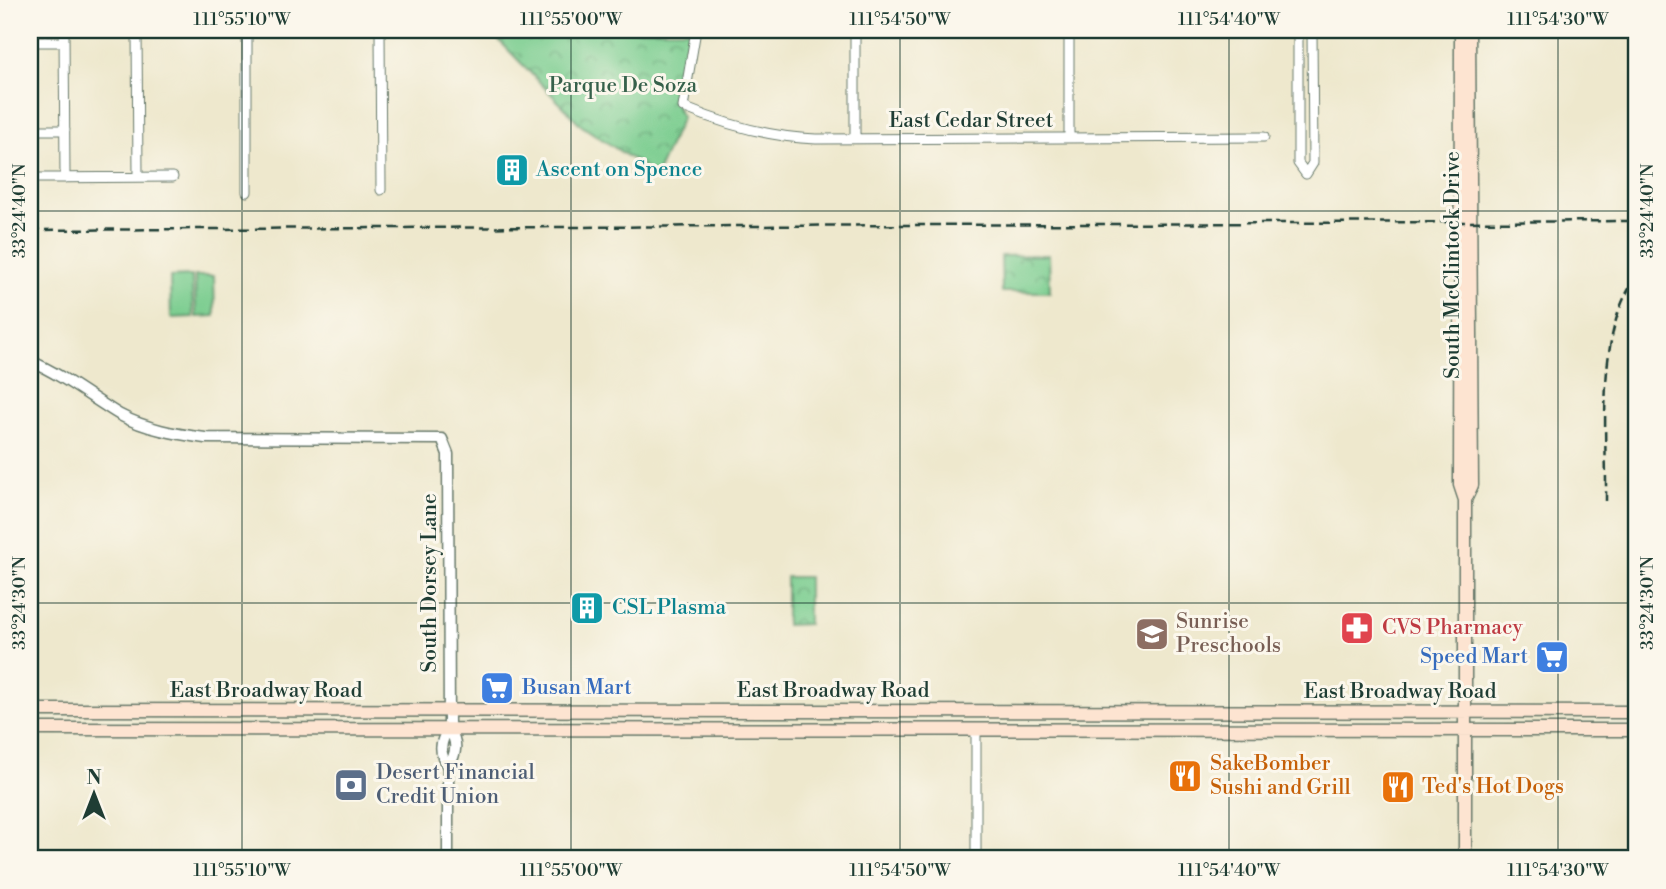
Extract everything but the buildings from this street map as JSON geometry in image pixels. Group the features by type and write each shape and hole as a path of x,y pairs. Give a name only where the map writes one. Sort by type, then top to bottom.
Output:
{"main road":[{"name":"South McClintock Drive","path":"1461,30 1460,485 1465,500 1465,859"},
{"name":"South McClintock Drive","path":"1465,500 1472,485 1469,30"},
{"name":"East Broadway Road","path":"30,710 1636,712"},
{"path":"65,710 65,729"},
{"path":"230,710 230,729"},
{"path":"713,729 715,710"},
{"path":"976,710 976,729"},
{"path":"1215,711 1215,729"},
{"name":"East Broadway Road","path":"30,729 1636,730"}],"street":[{"path":"64,30 65,178"},
{"path":"137,30 138,177"},
{"path":"247,30 247,192"},
{"path":"380,30 381,190"},
{"name":"East Cedar Street","path":"695,30 683,107 729,126 773,135 855,139 1264,137"},
{"path":"855,30 855,139"},
{"path":"1069,30 1069,137"},
{"path":"1298,30 1298,163 1306,174 1313,163 1312,30"},
{"path":"30,42 64,42"},
{"path":"30,130 65,130"},
{"path":"30,178 173,177"},
{"name":"South Dorsey Lane","path":"30,361 66,379 121,415 149,427 183,435 442,439 449,454 449,729 455,738 455,756 449,767 448,859"},
{"path":"976,729 976,859"}],"green space":[{"name":"Parque De Soza","path":"489,30 690,30 676,106 682,117 656,175 582,126"},
{"path":"1049,255 1050,292 1002,292 1001,256"},
{"path":"192,276 193,317 171,318 170,277"},
{"path":"195,276 214,276 215,316 196,317"},
{"path":"786,577 808,577 808,624 786,625"}],"railway":[{"path":"30,230 1636,221"},
{"path":"1606,501 1605,416 1609,355 1614,327 1623,301 1636,278"}],"place":[{"name":"Ascent on Spence","path":"512,170"},
{"name":"CSL Plasma","path":"587,608"},
{"name":"CVS Pharmacy","path":"1357,628"},
{"name":"Sunrise Preschools","path":"1152,634"},
{"name":"Speed Mart","path":"1552,657"},
{"name":"Busan Mart","path":"497,688"},
{"name":"SakeBomber Sushi and Grill","path":"1185,776"},
{"name":"Desert Financial Credit Union","path":"351,785"},
{"name":"Ted's Hot Dogs","path":"1398,787"}]}
